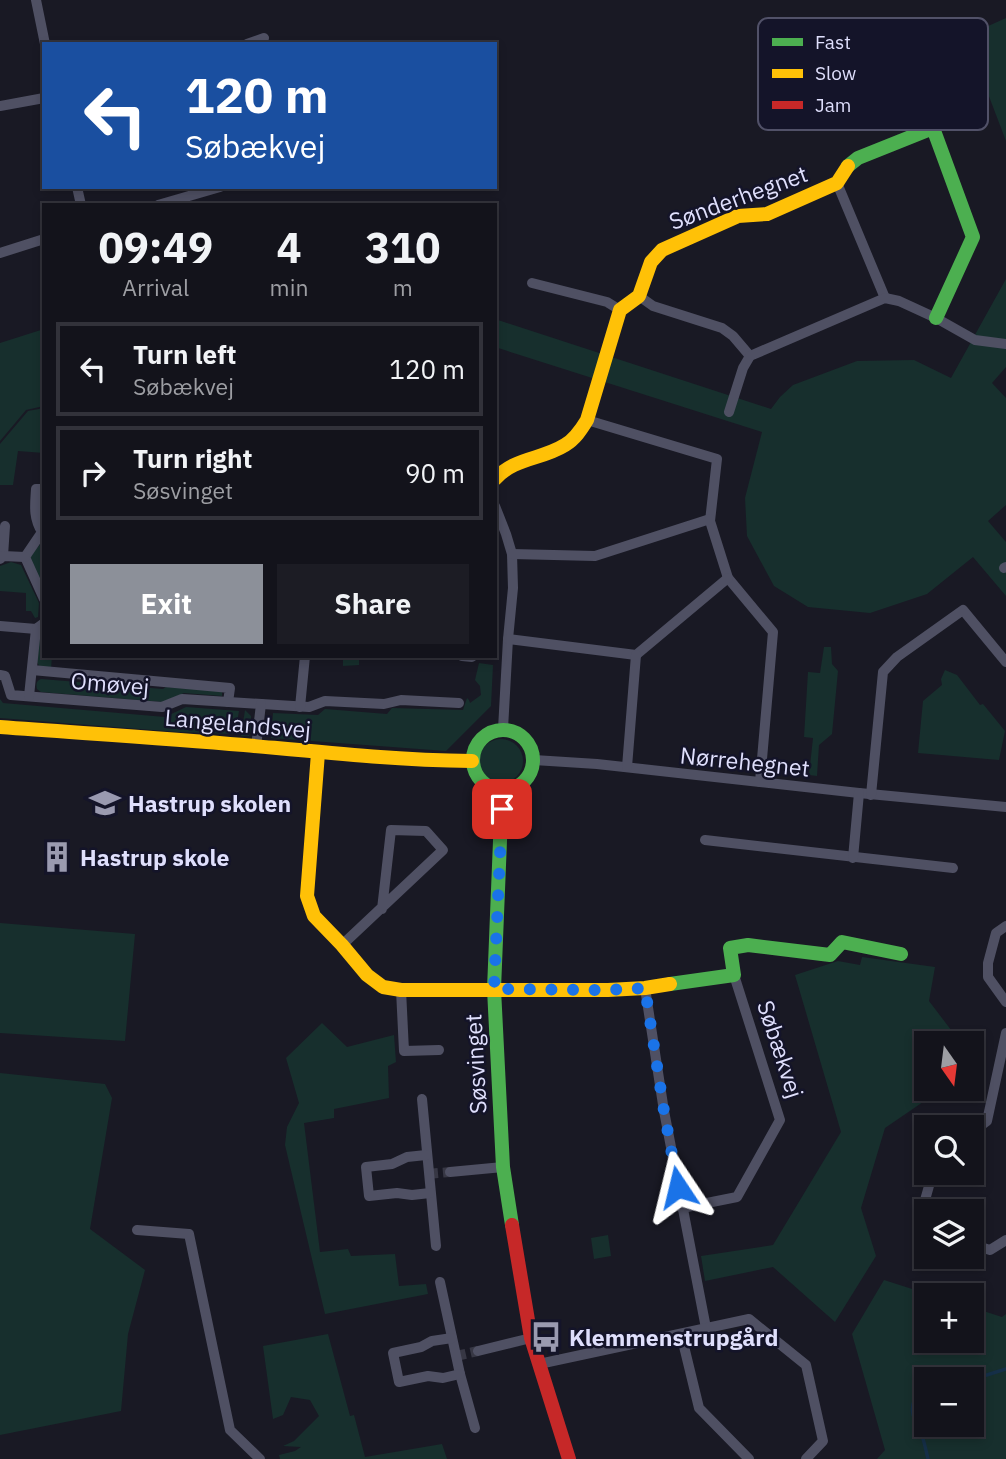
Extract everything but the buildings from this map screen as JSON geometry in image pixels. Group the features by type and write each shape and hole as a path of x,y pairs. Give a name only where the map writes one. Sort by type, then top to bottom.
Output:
{"street":[{"path":"36,0 44,42"},
{"path":"253,42 264,38"},
{"path":"0,106 42,98"},
{"name":"Sønderhegnet","path":"639,296 651,262 662,250 738,216 767,214 837,183 858,158 912,130"},
{"name":"Sønderhegnet","path":"933,130 973,237 936,318"},
{"name":"Sønderhegnet","path":"837,183 884,299"},
{"path":"165,203 213,189"},
{"path":"0,253 42,240"},
{"path":"532,283 607,302 620,310"},
{"path":"497,476 508,467 559,450 577,437 587,420 620,310 639,296 653,306 722,328 733,336 750,356"},
{"path":"729,412 743,368 750,356 884,299 899,301 975,340 1006,344"},
{"path":"587,420 717,459 710,519 728,578 773,632 760,782"},
{"path":"42,489 37,489 35,514 42,531"},
{"path":"497,511 512,554 513,587 503,729"},
{"path":"512,554 595,556 710,519"},
{"path":"5,526 2,558 25,557"},
{"path":"25,557 42,533"},
{"path":"25,557 42,595"},
{"path":"627,767 636,654 728,578"},
{"path":"871,794 883,672 897,657 963,610 1006,662"},
{"path":"0,626 40,626 29,696 11,695 5,676 0,675"},
{"path":"508,639 636,654"},
{"path":"300,707 305,658"},
{"name":"Omøvej","path":"32,670 230,688 229,702"},
{"name":"Omøvej","path":"29,696 162,706 182,699 300,707 309,707 325,701 384,704 401,700 459,703"},
{"path":"256,747 261,704"},
{"name":"Langelandsvej","path":"0,727 411,760 472,761"},
{"path":"503,729 524,737 531,747 534,760 526,781 516,788 502,790 482,783 475,773 472,761 480,740 490,732 503,729"},
{"path":"318,753 307,896 314,916 367,975 383,987 401,990 608,990 645,988 734,975"},
{"name":"Nørrehegnet","path":"534,760 627,767 1006,807"},
{"name":"Søsvinget","path":"502,790 494,989 503,1167 531,1338 569,1459"},
{"path":"853,858 859,793"},
{"path":"342,945 382,909 443,850 426,831 391,830 382,909"},
{"path":"705,841 953,868"},
{"path":"1006,926 996,933 988,963 988,977 1006,1002"},
{"name":"Søbækvej","path":"682,1208 737,1197 780,1120 734,975 730,948 748,945 831,955 842,942 901,954"},
{"path":"645,988 664,1111 706,1328"},
{"name":"Søsvinget","path":"401,990 404,1052 439,1050"},
{"path":"984,1124 988,1121 1006,1033"},
{"path":"422,1100 436,1245"},
{"path":"426,1155 407,1157 392,1164 366,1167 369,1196 430,1193"},
{"path":"450,1172 503,1167"},
{"path":"137,1230 189,1234 230,1430 260,1459"},
{"path":"984,1248 990,1250 1006,1240"},
{"path":"440,1282 475,1428"},
{"path":"539,1364 749,1319 806,1365 823,1441 806,1459"},
{"path":"681,1334 699,1408 749,1459"},
{"path":"452,1338 393,1353 399,1382 428,1376 443,1378 460,1374"},
{"path":"478,1351 531,1338"}],"green space":[{"path":"1006,18 1006,141 988,94 988,26"},
{"path":"1006,279 1006,367 992,383 1006,398 1006,505 988,521 1006,542 1006,596 973,557 927,594 870,613 808,607 774,586 747,536 745,498 762,432 497,348 497,320 771,409 793,385 857,361 914,360 951,378"},
{"path":"42,330 42,406 26,410 0,441 0,343"},
{"path":"42,408 42,453 18,451 13,485 0,485 0,444 28,411"},
{"path":"42,542 42,587 29,557"},
{"path":"11,562 21,565 39,603 38,617 35,618 31,611 26,611 26,593 0,591 0,566"},
{"path":"39,635 42,635 42,658 52,658 51,669 41,667 37,662"},
{"path":"824,647 831,647 832,664 838,671 832,734 819,745 817,776 809,775 813,738 804,737 808,672 820,673"},
{"path":"343,658 372,658 359,660 359,665 343,666"},
{"path":"479,663 493,665 491,706 446,751 271,738 273,713 318,715 325,709 387,714 392,708 463,710 467,698 470,703 481,695 480,686 475,680"},
{"path":"945,670 957,675 1005,731 999,760 918,753 923,701 942,685 941,679"},
{"path":"41,679 222,691 222,696 184,693 163,702 41,692 36,686"},
{"path":"0,699 3,703 165,717 186,707 239,711 235,734 178,732 0,718"},
{"path":"245,710 251,716 251,731 249,736 241,736"},
{"path":"501,739 517,745 523,761 517,777 501,783 485,777 479,761 485,745"},
{"path":"0,923 135,934 125,1041 0,1033"},
{"path":"862,957 935,967 929,1001 952,1031 914,1031 914,1101 924,1101 885,1128 861,1208 876,1256 835,1322 773,1267 705,1281 701,1256 773,1245 841,1132 795,975 838,961 860,965"},
{"path":"322,1023 347,1047 394,1035 396,1062 388,1066 389,1098 334,1109 334,1118 304,1123 320,1252 348,1249 351,1256 395,1254 399,1286 426,1284 428,1294 325,1314 285,1145 287,1127 299,1103 286,1058"},
{"path":"0,1073 105,1084 112,1098 90,1229 145,1270 128,1334 121,1411 0,1435"},
{"path":"608,1235 611,1256 594,1259 591,1238"},
{"path":"884,1280 914,1290 914,1353 984,1353 984,1311 1002,1317 1006,1314 1006,1459 877,1459 885,1450 852,1334"},
{"path":"328,1334 350,1416 354,1415 365,1457 442,1444 447,1459 280,1459 279,1455 301,1447 283,1446 294,1441 319,1416 310,1400 291,1397 283,1415 273,1419 263,1346"}],"waterway":[{"path":"984,1376 1006,1369"},
{"path":"914,1401 914,1418"},
{"path":"922,1437 928,1459"}],"tunnel":[{"path":"428,1174 450,1172"},
{"path":"456,1356 478,1351"}],"traffic: fast":[{"path":"848,166 858,158 928,130"},
{"path":"934,130 973,237 936,318"},
{"path":"497,730 509,730 525,738 531,748 533,760 531,772 525,782 509,790 497,790 481,782 473,766 473,754 481,738 497,730"},
{"path":"502,791 494,989 503,1167 512,1225"},
{"path":"670,984 734,975 730,948 748,945 830,955 842,942 901,954"}],"traffic: slow":[{"path":"497,477 511,467 565,445 580,431 587,420 620,310 639,296 651,262 662,250 738,216 767,214 837,183 848,166"},
{"path":"0,727 386,757 472,761"},
{"path":"318,753 307,896 314,916 367,975 383,987 401,990 608,990 670,984"}],"traffic: jam":[{"path":"512,1225 531,1338 569,1459"}],"place":[{"name":"Hastrup skolen","path":"105,803"},
{"name":"Hastrup skole","path":"57,857"},
{"name":"Klemmenstrupgård","path":"546,1337"}],"route":[{"path":"502,809 494,989 645,988 678,1187"}]}
